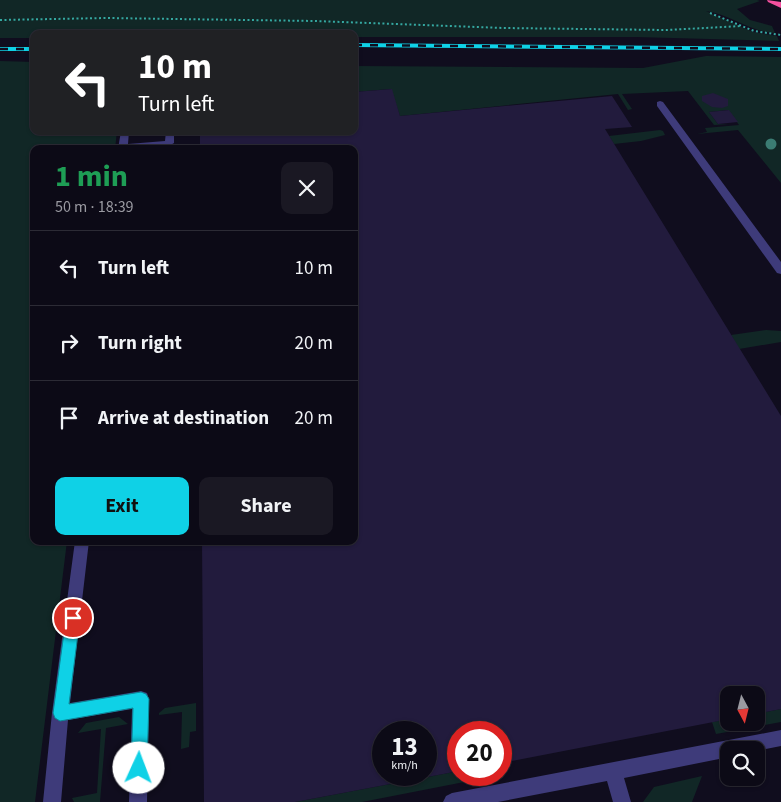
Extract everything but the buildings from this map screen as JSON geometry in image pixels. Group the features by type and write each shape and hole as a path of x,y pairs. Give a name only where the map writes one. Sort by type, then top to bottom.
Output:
{"highway":[{"path":"770,0 781,5"}],"lane":[{"path":"660,104 781,270"},
{"path":"146,145 169,142 170,135"},
{"path":"52,802 60,713 81,545"},
{"path":"60,713 141,699 138,802"},
{"path":"452,802 781,738"},
{"path":"613,771 622,802"}],"path":[{"path":"710,13 754,31 781,35"},
{"path":"0,20 116,18 315,21 503,28 667,30 742,26"}],"green space":[{"path":"0,0 757,0 760,1 737,9 750,20 772,26 775,33 757,30 706,11 753,32 777,36 779,41 636,37 358,37 358,30 30,30 30,38 0,38"},
{"path":"706,56 781,57 781,183 738,130 697,134 707,132 705,128 739,125 728,110 709,112 718,124 729,124 714,125 688,91 622,94 632,109 628,110 618,94 400,116 391,89 358,92 358,66 643,68"},
{"path":"0,61 30,62 30,135 117,135 115,145 30,145 30,545 67,545 35,802 0,802"},
{"path":"660,130 665,135 641,141 614,144 609,136"},
{"path":"766,330 781,331 781,342 739,349 731,335"},
{"path":"196,703 196,731 190,732 189,747 181,749 182,712 159,715 159,713 165,708"},
{"path":"781,709 781,722 765,725 765,712"},
{"path":"119,717 128,724 106,728 100,802 74,802 72,798 97,793 101,729 78,733 86,723"},
{"path":"720,721 720,731 732,731 716,734 712,722"},
{"path":"447,773 447,785 362,802 295,802 380,786 437,786 437,775"},
{"path":"702,776 692,802 643,802 654,787"}],"railway":[{"path":"358,45 781,49"},
{"path":"0,49 30,49"}],"route":[{"path":"73,618 60,713 141,699 139,768"}]}
